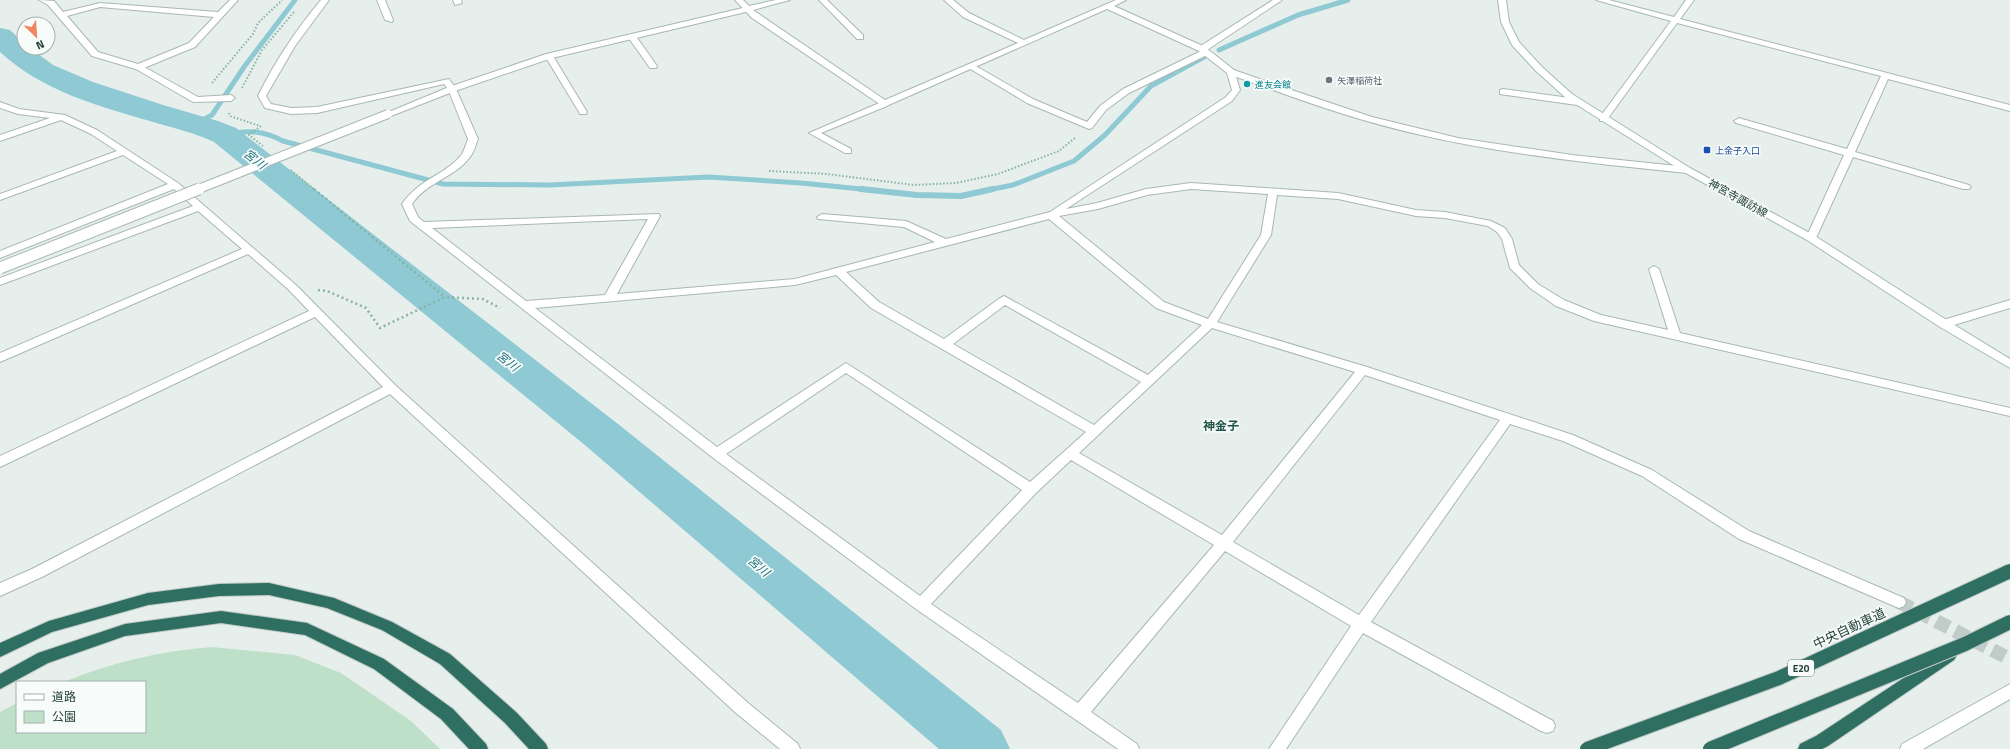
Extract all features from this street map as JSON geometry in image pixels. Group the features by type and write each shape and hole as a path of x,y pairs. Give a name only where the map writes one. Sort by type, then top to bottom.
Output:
{"highway":[{"name":"中央自動車道","path":"1587,749 1779,678 2010,572"},
{"path":"0,650 49,627 148,599 219,590 269,589 329,602 387,626 445,659 511,718 540,749"},
{"path":"0,682 43,658 125,630 221,617 307,629 379,664 447,714 480,749"},
{"path":"1710,749 1965,644 2010,622"},
{"path":"1806,749 1822,741 1965,644"}],"street":[{"path":"43,0 51,3 95,54 139,67 196,100 231,98"},
{"path":"139,67 192,45 234,0"},
{"path":"325,0 300,31 268,82 262,96 268,106 292,111 317,110 446,81 452,89 473,139 468,154 446,172 418,190 407,204 414,219 717,454 921,605 1131,749"},
{"path":"381,0 389,20"},
{"path":"739,0 747,9 884,104"},
{"path":"0,268 452,89 549,56 786,0"},
{"path":"823,0 860,37"},
{"path":"948,0 966,15 1025,43"},
{"path":"848,151 814,133 971,67 1122,0"},
{"path":"971,67 1030,101 1089,126 1103,108 1126,91 1204,50 1278,0"},
{"name":"神宮寺諏訪線","path":"1502,0 1505,22 1515,43 1555,84 1577,102 1687,170 1811,238 1944,324 2010,364"},
{"path":"1600,0 2010,108"},
{"path":"1603,119 1690,0"},
{"path":"62,15 100,5 220,14"},
{"path":"1109,7 1204,50 1231,72 1341,111 1384,124 1436,136 1496,147 1687,170"},
{"path":"632,37 653,66"},
{"path":"549,56 583,112"},
{"path":"1051,215 1229,99 1236,90 1231,72"},
{"path":"1811,238 1885,76"},
{"path":"1503,92 1577,102"},
{"path":"0,105 18,111 62,117 94,132 175,185 293,288 391,388 742,708 792,749"},
{"path":"0,138 62,117"},
{"path":"1739,121 1966,187"},
{"path":"0,197 123,152"},
{"path":"0,255 175,185"},
{"path":"524,305 795,282 838,272 1051,215 1098,206 1146,192 1191,186 1338,196 1416,213 1445,215 1491,224 1501,230 1507,239 1514,266 1534,286 1560,303 1598,318 2010,412"},
{"path":"921,605 1031,489 1210,324 1266,235 1273,192"},
{"path":"0,282 199,207"},
{"path":"1051,215 1160,305 1210,324 1363,370 1568,438 1647,473 1744,535 1899,602"},
{"path":"421,225 655,216 609,298"},
{"path":"822,217 906,224 945,243"},
{"path":"0,358 248,250"},
{"path":"1654,269 1675,335"},
{"path":"838,272 875,305 1095,431"},
{"path":"944,345 1004,300 1149,381"},
{"path":"1944,324 2010,304"},
{"path":"0,462 315,312"},
{"path":"717,454 846,367 1031,489"},
{"path":"1080,713 1222,544 1363,370"},
{"path":"0,590 44,569 391,388"},
{"path":"1277,749 1361,624 1507,419"},
{"path":"1070,453 1222,544 1361,624 1547,726"},
{"path":"1908,749 2010,691"}],"path":[{"path":"191,98 210,86 253,34 258,23 270,14 282,0"},
{"path":"261,126 249,135 268,150"},
{"path":"769,171 827,174 914,185 956,183 998,174 1059,151 1089,126"},
{"path":"286,165 444,297"},
{"path":"293,288 327,291 366,308 380,328 444,297 483,299 494,306 508,310 524,305"}],"green space":[{"path":"212,647 295,655 341,673 411,721 440,749 0,749 0,712 16,704 16,733 146,733 146,681 67,681 137,658"}],"waterway":[{"path":"197,123 212,115 244,67 295,0"},
{"path":"1219,50 1298,15 1348,0"},
{"name":"宮川","path":"0,36 20,55 37,67 68,83 111,99 198,125 225,135 602,435 981,749"},
{"path":"993,189 1013,185 1074,161 1105,135 1151,86 1204,57"},
{"path":"225,135 241,132 262,133 276,137 283,141 443,184 550,185 708,177 801,183 861,189"},
{"path":"861,189 871,190"},
{"path":"861,189 917,195 961,196 993,189"},
{"path":"988,190 993,189"}],"tunnel":[{"path":"1899,602 2010,659"}],"place":[{"name":"矢澤稲荷社","path":"1329,80"},
{"name":"進友会館","path":"1247,84"},
{"name":"上金子入口","path":"1707,150"}],"district":[{"name":"神金子","path":"1221,425"}]}
